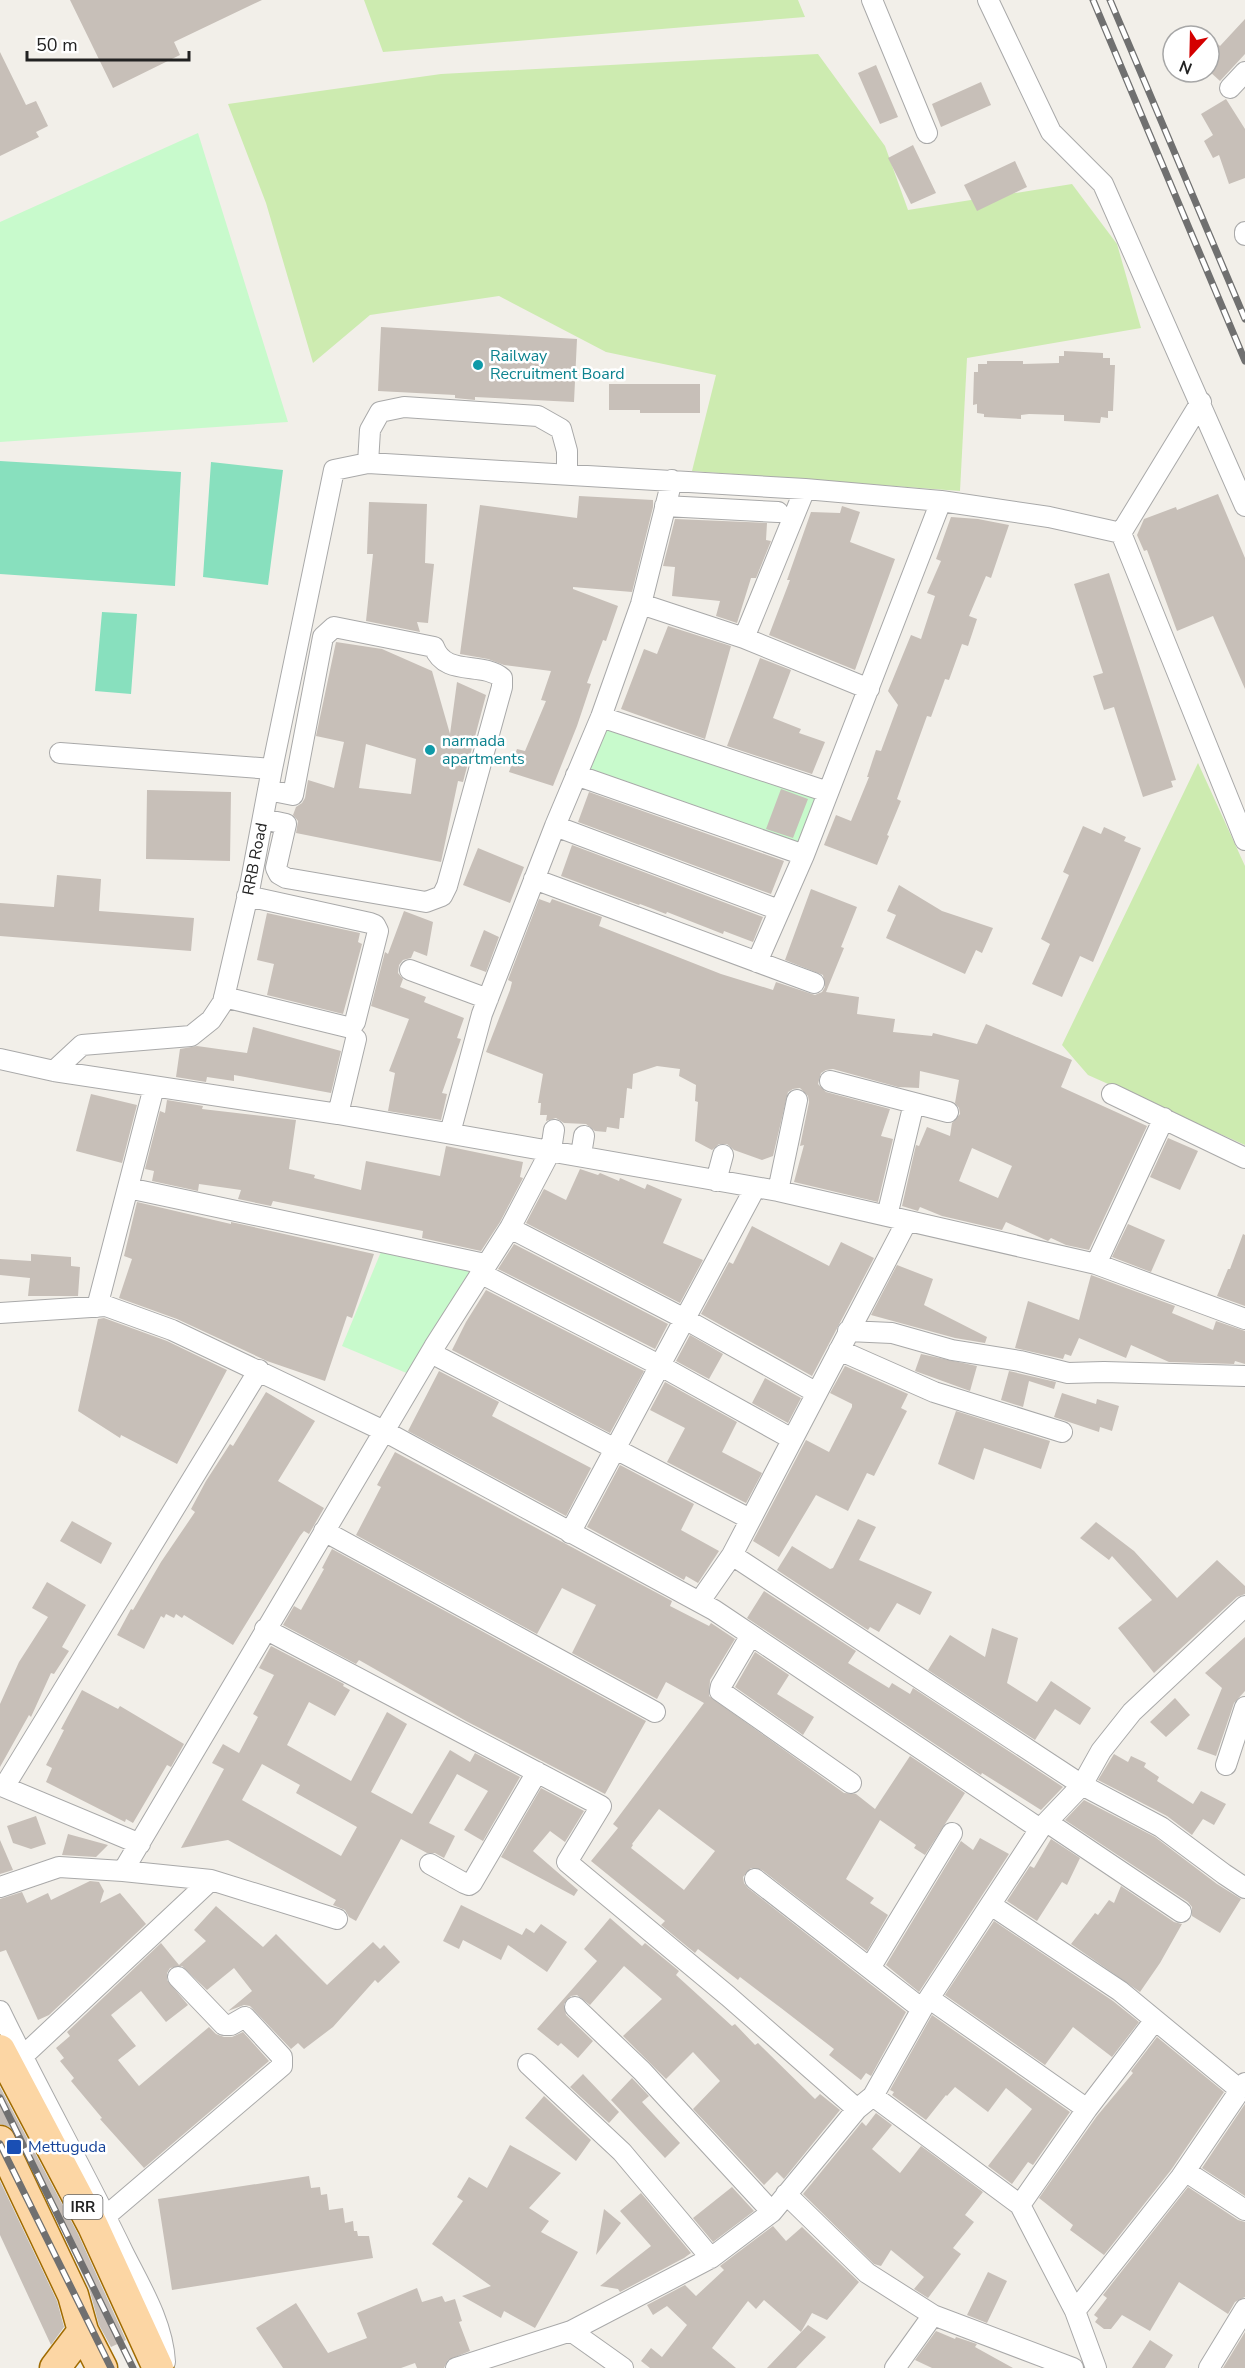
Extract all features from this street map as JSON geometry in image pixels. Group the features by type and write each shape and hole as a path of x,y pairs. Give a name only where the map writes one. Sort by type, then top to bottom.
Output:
{"main road":[{"name":"IRR","path":"11,2053 158,2368"},
{"name":"IRR","path":"0,2141 73,2295 82,2331 102,2368"},
{"path":"55,2368 82,2331"}],"street":[{"path":"872,0 927,133"},
{"path":"988,0 1052,132 1103,184 1245,506"},
{"path":"1230,88 1245,72"},
{"path":"1121,533 1201,402"},
{"path":"567,473 567,451 561,429 538,416 404,407 380,412 370,430 368,463 567,473 805,489 941,501 1049,517 1121,533"},
{"name":"RRB Road","path":"54,1071 82,1045 191,1036 211,1020 224,997 248,896 334,470 368,463"},
{"path":"660,577 672,480"},
{"path":"744,638 805,489"},
{"path":"757,962 804,855 941,501"},
{"path":"670,506 778,512"},
{"path":"450,1133 482,1014 555,826 601,717 641,604 670,506"},
{"path":"1121,533 1245,840"},
{"path":"641,604 744,638 869,689"},
{"path":"334,627 434,647 442,660 463,668 496,673 502,678 502,687 447,886 442,896 426,902 286,878 279,874 276,868 293,795 323,637 334,627"},
{"path":"601,717 828,792"},
{"path":"60,753 272,769"},
{"path":"576,775 804,855"},
{"path":"268,790 293,795"},
{"path":"263,819 286,824"},
{"path":"555,826 779,910"},
{"path":"534,879 814,983"},
{"path":"224,997 352,1026 355,1022 378,931 370,923 248,896"},
{"path":"410,970 488,999"},
{"path":"338,1114 356,1039"},
{"path":"0,1059 154,1088 338,1114 450,1133 553,1140 581,1155 778,1191 1096,1264 1245,1319"},
{"path":"830,1081 948,1112"},
{"path":"97,1307 154,1088"},
{"path":"1112,1094 1245,1158"},
{"path":"778,1191 797,1100"},
{"path":"887,1216 914,1102"},
{"path":"1096,1264 1164,1118"},
{"path":"581,1155 584,1136"},
{"path":"123,1871 384,1431 482,1269 510,1228 553,1140"},
{"path":"716,1181 723,1155"},
{"path":"128,1188 482,1269 792,1439"},
{"path":"570,1533 754,1188"},
{"path":"700,1601 732,1555 907,1221"},
{"path":"510,1228 683,1318 817,1393"},
{"path":"0,1313 106,1306 172,1330 384,1431 700,1601 1044,1826 1181,1912"},
{"path":"848,1331 892,1333 952,1350 1020,1361 1068,1373 1245,1376"},
{"path":"839,1350 934,1392 1062,1432"},
{"path":"431,1353 750,1519"},
{"path":"140,1844 4,1787 259,1370"},
{"path":"324,1531 655,1712"},
{"path":"732,1555 1082,1785 1161,1827 1245,1888"},
{"path":"462,2367 571,2331 711,2258 772,2211 857,2109 873,2096 926,2004 991,1905 1044,1826 1082,1785 1101,1751 1132,1712 1245,1606"},
{"path":"265,1629 601,1806 567,1862 728,1996 857,2109"},
{"path":"751,1635 720,1691 851,1783"},
{"path":"1226,1765 1245,1707"},
{"path":"430,1864 468,1885 472,1882 537,1772"},
{"path":"870,1968 952,1833"},
{"path":"0,1887 59,1867 123,1871 211,1880 337,1919"},
{"path":"755,1879 870,1968 1087,2109"},
{"path":"11,2053 211,1880"},
{"path":"991,1905 1120,1991 1242,2086 1190,2175"},
{"path":"106,2216 282,2066 282,2057 245,2018 231,2025 224,2025 178,1977"},
{"path":"575,2007 642,2071 772,2211"},
{"path":"0,2011 11,2053 106,2216 152,2312 165,2349 166,2368"},
{"path":"1020,2205 1087,2109 1155,2019"},
{"path":"528,2064 622,2152 711,2258"},
{"path":"873,2096 1020,2205 1075,2311 1096,2368"},
{"path":"1075,2311 1190,2175 1236,2111"},
{"path":"1190,2175 1245,2210"},
{"path":"786,2194 867,2273 933,2315 1073,2368"},
{"path":"1209,2368 1245,2309"},
{"path":"895,2368 933,2315"},
{"path":"571,2331 623,2368"}],"green space":[{"path":"364,0 798,0 805,17 383,52"},
{"path":"818,54 885,146 908,210 1072,184 1117,244 1141,328 967,358 960,491 692,471 716,375 606,352 499,296 370,315 313,363 266,203 228,104 441,74"},
{"path":"198,133 288,422 0,442 0,222"},
{"path":"0,461 181,472 175,586 0,574"},
{"path":"211,462 283,470 268,585 203,577"},
{"path":"102,612 137,614 131,694 95,691"},
{"path":"601,717 828,792 804,855 576,775"},
{"path":"1198,763 1245,866 1245,1145 1088,1075 1062,1045"},
{"path":"383,1247 485,1264 416,1377 342,1346"}],"building":[{"path":"70,0 262,0 174,42 180,55 113,88"},
{"path":"1245,19 1245,54 1221,80 1221,45"},
{"path":"0,52 26,105 36,101 48,126 36,132 39,137 0,156"},
{"path":"876,65 898,117 880,124 858,73"},
{"path":"981,82 991,105 941,127 932,104"},
{"path":"1226,99 1245,129 1245,178 1229,184 1219,155 1213,158 1204,141 1213,135 1201,114"},
{"path":"913,145 936,193 911,204 888,158"},
{"path":"1015,161 1027,187 977,211 964,185"},
{"name":"Railway Recruitment Board","path":"381,327 577,339 574,402 475,397 475,400 455,398 455,395 378,391"},
{"path":"1064,351 1103,353 1103,358 1110,358 1110,365 1115,365 1113,411 1108,411 1108,418 1101,417 1100,423 1064,421 1064,415 1029,414 1021,415 1021,419 984,417 984,414 977,413 977,404 973,405 974,372 978,372 978,364 987,364 987,361 1023,361 1023,364 1059,363 1059,356 1064,356"},
{"path":"609,384 700,384 700,413 640,413 640,410 609,410"},
{"path":"1218,494 1245,558 1245,689 1213,616 1177,631 1147,550 1144,551 1137,535 1144,519 1176,507 1177,510"},
{"path":"579,496 653,500 653,507 632,592 573,587 573,589 618,606 606,641 603,640 587,683 591,684 553,786 509,772 517,749 525,751 546,701 541,700 551,671 504,665 488,659 460,654 480,505 577,518"},
{"path":"369,502 427,504 425,563 434,564 428,623 417,622 420,632 366,621 373,554 367,554"},
{"path":"842,506 860,512 850,542 895,559 855,670 769,635 790,580 787,580 811,512 840,513"},
{"path":"951,517 1009,525 991,578 986,576 969,616 977,619 968,646 962,644 949,680 945,679 931,717 927,716 897,799 901,801 877,865 824,845 836,815 851,821 869,777 867,777 876,750 881,751 898,705 888,691 911,635 921,639 935,596 927,593 941,561 936,559"},
{"path":"675,519 767,523 766,540 771,541 756,578 751,578 737,623 716,616 720,601 672,596 675,567 663,566"},
{"path":"1109,573 1176,780 1171,781 1173,787 1143,797 1114,707 1104,710 1093,676 1103,673 1074,584"},
{"path":"668,626 731,646 705,739 621,709 644,649 657,654"},
{"name":"narmada apartments","path":"336,642 382,649 432,671 450,734 457,682 486,695 463,782 458,781 441,862 296,833 298,821 293,815 296,807 305,798 308,780 334,788 344,742 316,736","holes":["366,744 416,759 411,794 359,788"]},
{"path":"760,658 791,670 773,718 801,729 799,733 825,742 812,774 727,746"},
{"path":"781,789 808,799 793,838 766,829"},
{"path":"147,790 231,792 230,861 146,859"},
{"path":"589,792 784,861 771,894 578,822"},
{"path":"1083,826 1101,834 1104,827 1126,837 1124,841 1141,848 1093,962 1080,956 1062,997 1032,984 1050,944 1041,939 1069,875 1063,872"},
{"path":"572,845 763,917 753,942 724,931 723,934 667,912 666,914 639,905 561,876"},
{"path":"478,848 524,867 510,903 463,885"},
{"path":"57,875 101,879 99,911 194,918 191,951 0,936 0,903 54,907"},
{"path":"899,885 942,911 993,928 982,953 976,950 965,974 886,938 896,915 887,911"},
{"path":"811,889 857,907 841,947 844,948 826,992 859,997 857,1014 895,1019 893,1032 932,1036 933,1033 977,1044 986,1024 1072,1060 1061,1087 1147,1126 1089,1250 1066,1245 1051,1238 1048,1241 1006,1222 1002,1230 942,1216 920,1207 918,1211 902,1206 916,1145 919,1146 927,1127 950,1136 952,1123 960,1114 955,1103 959,1080 920,1071 919,1088 898,1087 833,1069 821,1073 818,1084 826,1092 890,1109 881,1136 893,1139 878,1202 794,1182 804,1145 800,1146 809,1102 808,1096 800,1088 788,1092 773,1156 762,1160 734,1150 727,1144 719,1144 712,1150 695,1141 698,1102 695,1101 696,1085 679,1076 680,1069 657,1066 633,1074 632,1089 627,1088 624,1118 620,1118 619,1129 607,1127 606,1132 595,1131 586,1124 564,1123 556,1118 546,1121 547,1115 540,1115 541,1103 538,1103 543,1074 486,1052 510,990 512,982 508,980 539,899 550,903 552,899 602,917 599,926 721,974 773,990 776,982 815,995 822,992 825,987 823,975 785,960","holes":["972,1148 1012,1166 998,1198 959,1181"]},
{"path":"404,911 433,922 427,956 414,951 411,958 403,960 399,965 398,973 403,979 400,987 426,997 424,1002 464,1018 457,1038 461,1039 442,1093 447,1094 441,1120 388,1111 395,1073 389,1071 409,1019 371,1006 385,952 388,954"},
{"path":"267,913 360,933 358,942 362,944 343,1014 267,995 274,964 257,960"},
{"path":"484,930 499,937 486,972 470,966"},
{"path":"253,1027 341,1051 331,1093 234,1075 234,1081 207,1077 206,1082 176,1077 180,1049 197,1046 247,1053"},
{"path":"91,1094 137,1105 122,1163 76,1151"},
{"path":"167,1100 203,1106 202,1109 296,1120 289,1169 361,1190 366,1161 440,1176 446,1146 523,1162 520,1177 523,1178 500,1222 481,1251 422,1238 423,1231 273,1201 271,1206 238,1199 241,1190 199,1184 198,1191 152,1181 154,1171 145,1169 160,1111 165,1113"},
{"path":"1168,1138 1198,1151 1180,1190 1150,1177"},
{"path":"580,1169 598,1175 600,1173 619,1181 620,1178 645,1189 647,1184 682,1199 663,1243 703,1260 680,1303 526,1223 544,1189 566,1200"},
{"path":"137,1202 374,1254 352,1318 347,1316 325,1381 267,1361 177,1319 119,1298 132,1259 124,1256"},
{"path":"1128,1224 1165,1240 1151,1272 1112,1257"},
{"path":"752,1226 829,1266 841,1242 874,1258 812,1376 701,1314 729,1262 733,1264"},
{"path":"1243,1234 1245,1235 1245,1306 1217,1296"},
{"path":"514,1244 668,1324 655,1349 498,1269"},
{"path":"31,1254 71,1257 71,1266 80,1267 78,1296 28,1296 30,1278 0,1275 0,1259 31,1261"},
{"path":"897,1265 933,1279 924,1305 987,1337 985,1343 955,1338 871,1315"},
{"path":"1091,1275 1175,1306 1172,1313 1213,1330 1216,1321 1245,1331 1245,1364 1235,1361 1234,1364 1169,1362 1131,1345 1126,1358 1079,1338 1071,1356 1065,1354 1063,1359 1015,1348 1028,1301 1079,1320"},
{"path":"486,1290 644,1371 610,1433 452,1350"},
{"path":"104,1318 167,1341 227,1370 177,1464 121,1435 120,1438 78,1411 98,1319"},
{"path":"690,1335 723,1354 709,1379 676,1361"},
{"path":"921,1354 977,1366 970,1391 915,1371"},
{"path":"845,1366 908,1394 901,1408 907,1411 874,1476 867,1473 848,1511 816,1495 779,1557 753,1541 806,1440 829,1452 852,1407 852,1404 830,1393"},
{"path":"439,1371 499,1402 492,1416 591,1468 566,1516 408,1431"},
{"path":"1009,1371 1056,1382 1054,1389 1029,1381 1023,1407 1001,1400"},
{"path":"765,1378 801,1398 788,1423 752,1403"},
{"path":"665,1382 737,1422 722,1452 762,1473 746,1503 667,1462 685,1428 650,1410"},
{"path":"266,1392 315,1421 278,1481 324,1508 309,1534 304,1531 300,1536 233,1645 184,1615 182,1618 176,1614 174,1618 166,1614 164,1618 161,1616 144,1649 117,1635 131,1609 133,1610 161,1562 195,1512 191,1509 206,1481 230,1444 233,1446"},
{"path":"1062,1393 1096,1404 1097,1399 1119,1406 1112,1431 1100,1427 1099,1432 1054,1417"},
{"path":"956,1411 1050,1441 1041,1469 984,1448 974,1480 938,1464"},
{"path":"395,1452 672,1601 670,1606 709,1626 711,1623 735,1639 710,1680 709,1696 844,1793 856,1794 875,1809 910,1756 965,1793 925,1855 914,1848 916,1845 880,1820 846,1879 874,1898 870,1903 888,1915 867,1951 762,1870 751,1868 743,1877 748,1888 906,2012 871,2076 866,2073 861,2080 829,2055 834,2049 781,2008 740,1977 738,1980 698,1949 695,1953 661,1925 665,1921 591,1861 618,1828 613,1824 704,1703 666,1682 657,1699 572,1653 596,1605 562,1588 537,1634 356,1535 381,1487 377,1485","holes":["659,1809 715,1851 684,1890 631,1848"]},
{"path":"620,1465 694,1504 681,1530 719,1551 698,1583 686,1576 684,1580 587,1527"},
{"path":"858,1519 876,1527 859,1560 932,1592 920,1615 897,1603 879,1632 870,1627 868,1630 777,1570 792,1546 830,1569 833,1568"},
{"path":"72,1521 112,1543 101,1564 60,1541"},
{"path":"1096,1522 1134,1551 1177,1598 1217,1560 1245,1586 1245,1594 1237,1597 1154,1673 1118,1628 1152,1600 1112,1556 1109,1560 1080,1538"},
{"path":"332,1549 646,1721 605,1794 466,1721 359,1660 356,1664 283,1625 294,1606 301,1610 324,1569 322,1568"},
{"path":"47,1582 86,1605 62,1647 69,1651 54,1674 51,1673 31,1717 29,1715 0,1767 0,1704 19,1662 48,1617 32,1608"},
{"path":"764,1591 856,1651 848,1663 889,1688 892,1683 910,1694 913,1688 1063,1787 1041,1810 982,1773 981,1775 747,1618"},
{"path":"992,1628 1018,1638 1007,1683 1037,1702 1051,1681 1091,1708 1080,1725 1055,1709 1035,1740 928,1670 950,1635 985,1657"},
{"path":"1245,1637 1245,1691 1234,1703 1216,1756 1197,1749 1222,1688 1205,1673"},
{"path":"271,1646 344,1684 343,1686 350,1690 335,1716 309,1702 287,1745 351,1781 387,1712 407,1724 371,1792 412,1814 450,1750 470,1762 475,1753 520,1777 483,1841 464,1830 488,1791 457,1774 429,1823 455,1836 444,1858 435,1853 427,1853 401,1839 356,1921 349,1917 345,1910 333,1905 336,1900 228,1840 181,1848 224,1769 212,1763 223,1744 239,1753 258,1717 253,1714 274,1675 259,1668","holes":["262,1764 300,1785 296,1793 357,1827 341,1856 242,1800"]},
{"path":"755,1652 789,1675 777,1694 814,1717 803,1735 735,1687"},
{"path":"82,1690 118,1709 120,1706 184,1744 171,1767 167,1765 133,1823 126,1819 125,1822 46,1782 52,1768 46,1765 64,1730 61,1729"},
{"path":"1175,1698 1190,1715 1166,1737 1150,1722"},
{"path":"1114,1754 1128,1762 1131,1756 1146,1763 1144,1767 1159,1777 1157,1781 1193,1804 1201,1791 1226,1804 1214,1825 1203,1819 1192,1835 1167,1816 1098,1780"},
{"path":"541,1788 584,1811 565,1842 550,1831 533,1851 578,1890 574,1896 501,1857"},
{"path":"1084,1800 1155,1837 1217,1884 1241,1899 1220,1933 1192,1916 1192,1907 1188,1902 1065,1820"},
{"path":"36,1816 46,1844 31,1849 13,1843 7,1826"},
{"path":"68,1834 108,1845 96,1857 62,1855"},
{"path":"980,1838 1009,1854 919,1992 886,1965 961,1841 973,1850"},
{"path":"1051,1839 1080,1858 1067,1885 1062,1882 1037,1921 1007,1901 1030,1866 1034,1868"},
{"path":"0,1840 13,1870 0,1874"},
{"path":"90,1881 99,1882 104,1891 100,1903 120,1893 146,1924 49,2015 38,2020 6,1950 0,1952 0,1899 22,1892 27,1903 48,1893 51,1900"},
{"path":"1121,1886 1174,1922 1182,1924 1140,1992 1071,1944 1095,1913 1098,1915 1109,1900 1114,1903"},
{"path":"461,1905 522,1935 526,1928 534,1933 541,1924 567,1942 547,1972 508,1945 501,1960 463,1940 459,1949 443,1941"},
{"path":"216,1906 263,1947 276,1934 327,1985 373,1942 380,1949 384,1945 400,1962 378,1983 375,1980 333,2027 304,2049 298,2043 291,2049 250,2006 244,2005 228,2011 252,1991 234,1968 207,1990 182,1966 170,1968 167,1980 188,2005 166,2022 141,1991 111,2015 136,2046 118,2060 139,2086 209,2027 216,2034 224,2037 232,2037 243,2032 269,2061 144,2168 100,2119 102,2118 71,2081 74,2078 60,2061 64,2058 56,2048 70,2036 67,2032 161,1943 179,1965 206,1941 194,1930"},
{"path":"610,1918 642,1946 645,1943 679,1971 676,1975 732,2026 735,2024 755,2045 758,2043 815,2099 820,2094 840,2110 784,2179 777,2172 764,2185 693,2109 720,2081 693,2052 666,2079 623,2036 662,1999 624,1966 590,2005 577,1995 571,1996 564,2004 566,2015 593,2041 578,2058 561,2043 558,2046 537,2029 597,1961 584,1949"},
{"path":"994,1921 1113,2001 1139,2022 1112,2057 1073,2027 1045,2065 945,1995"},
{"path":"932,2015 1070,2112 1033,2165 1028,2162 1012,2184 988,2166 1032,2109 1006,2088 988,2112 955,2087 926,2120 892,2095 894,2092 890,2090"},
{"path":"1157,2037 1224,2092 1171,2170 1104,2255 1070,2230 1073,2225 1039,2198 1097,2116 1133,2073 1131,2071"},
{"path":"583,2074 619,2112 609,2123 570,2087"},
{"path":"632,2078 649,2096 642,2102 680,2143 665,2158 611,2100"},
{"path":"0,2087 78,2234 126,2340 111,2347 99,2325 89,2288 16,2134 9,2127 0,2124"},
{"path":"544,2096 591,2140 576,2161 525,2118"},
{"path":"1245,2104 1245,2196 1202,2168"},
{"path":"876,2113 892,2125 872,2149 900,2173 921,2146 983,2192 965,2215 974,2222 953,2248 961,2254 928,2298 914,2289 924,2277 891,2250 881,2266 874,2264 803,2194 862,2122 866,2126"},
{"path":"510,2145 561,2173 529,2208 549,2221 541,2232 578,2252 535,2328 504,2311 501,2318 462,2296 491,2286 432,2244 463,2201 457,2197 469,2177 487,2188"},
{"path":"309,2176 311,2188 320,2187 321,2195 327,2194 329,2210 343,2208 345,2223 353,2221 354,2231 357,2231 358,2236 369,2236 373,2258 172,2290 158,2199"},
{"path":"0,2181 57,2301 64,2327 51,2345 0,2235"},
{"path":"732,2187 754,2211 713,2242 693,2218"},
{"path":"1188,2187 1238,2220 1245,2222 1245,2297 1235,2302 1228,2314 1179,2282 1150,2331 1122,2315 1111,2329 1104,2329 1095,2322 1098,2318 1094,2315 1107,2298 1103,2295"},
{"path":"641,2193 691,2253 620,2292 618,2289 600,2286 651,2246 620,2211"},
{"path":"604,2209 621,2223 596,2255"},
{"path":"773,2226 786,2241 802,2227 859,2282 827,2320 812,2313 801,2332 764,2300 756,2309 748,2301 712,2348 736,2368 650,2368 641,2361 651,2348 662,2357 687,2325 667,2306 653,2315 647,2305 685,2285 696,2296 724,2270 720,2266"},
{"path":"988,2272 1007,2281 987,2323 967,2315"},
{"path":"417,2288 422,2302 442,2296 445,2302 455,2299 462,2321 459,2322 470,2351 448,2360 444,2368 417,2368 415,2363 401,2368 283,2368 256,2328 296,2303 328,2353 367,2338 357,2313"},
{"path":"808,2325 826,2337 796,2368 767,2368"},
{"path":"936,2331 955,2339 956,2337 977,2344 975,2347 1013,2368 932,2368 915,2360"},
{"path":"1245,2332 1245,2368 1223,2368"},
{"path":"1150,2340 1173,2355 1165,2368 1132,2368"}],"railway":[{"path":"1093,0 1245,361"},
{"path":"1110,0 1245,319"},
{"path":"0,2098 133,2368"},
{"path":"0,2144 111,2368"}],"place":[{"name":"Railway Recruitment Board","path":"478,365"},
{"name":"narmada apartments","path":"430,750"},
{"name":"Mettuguda","path":"14,2147"}]}
